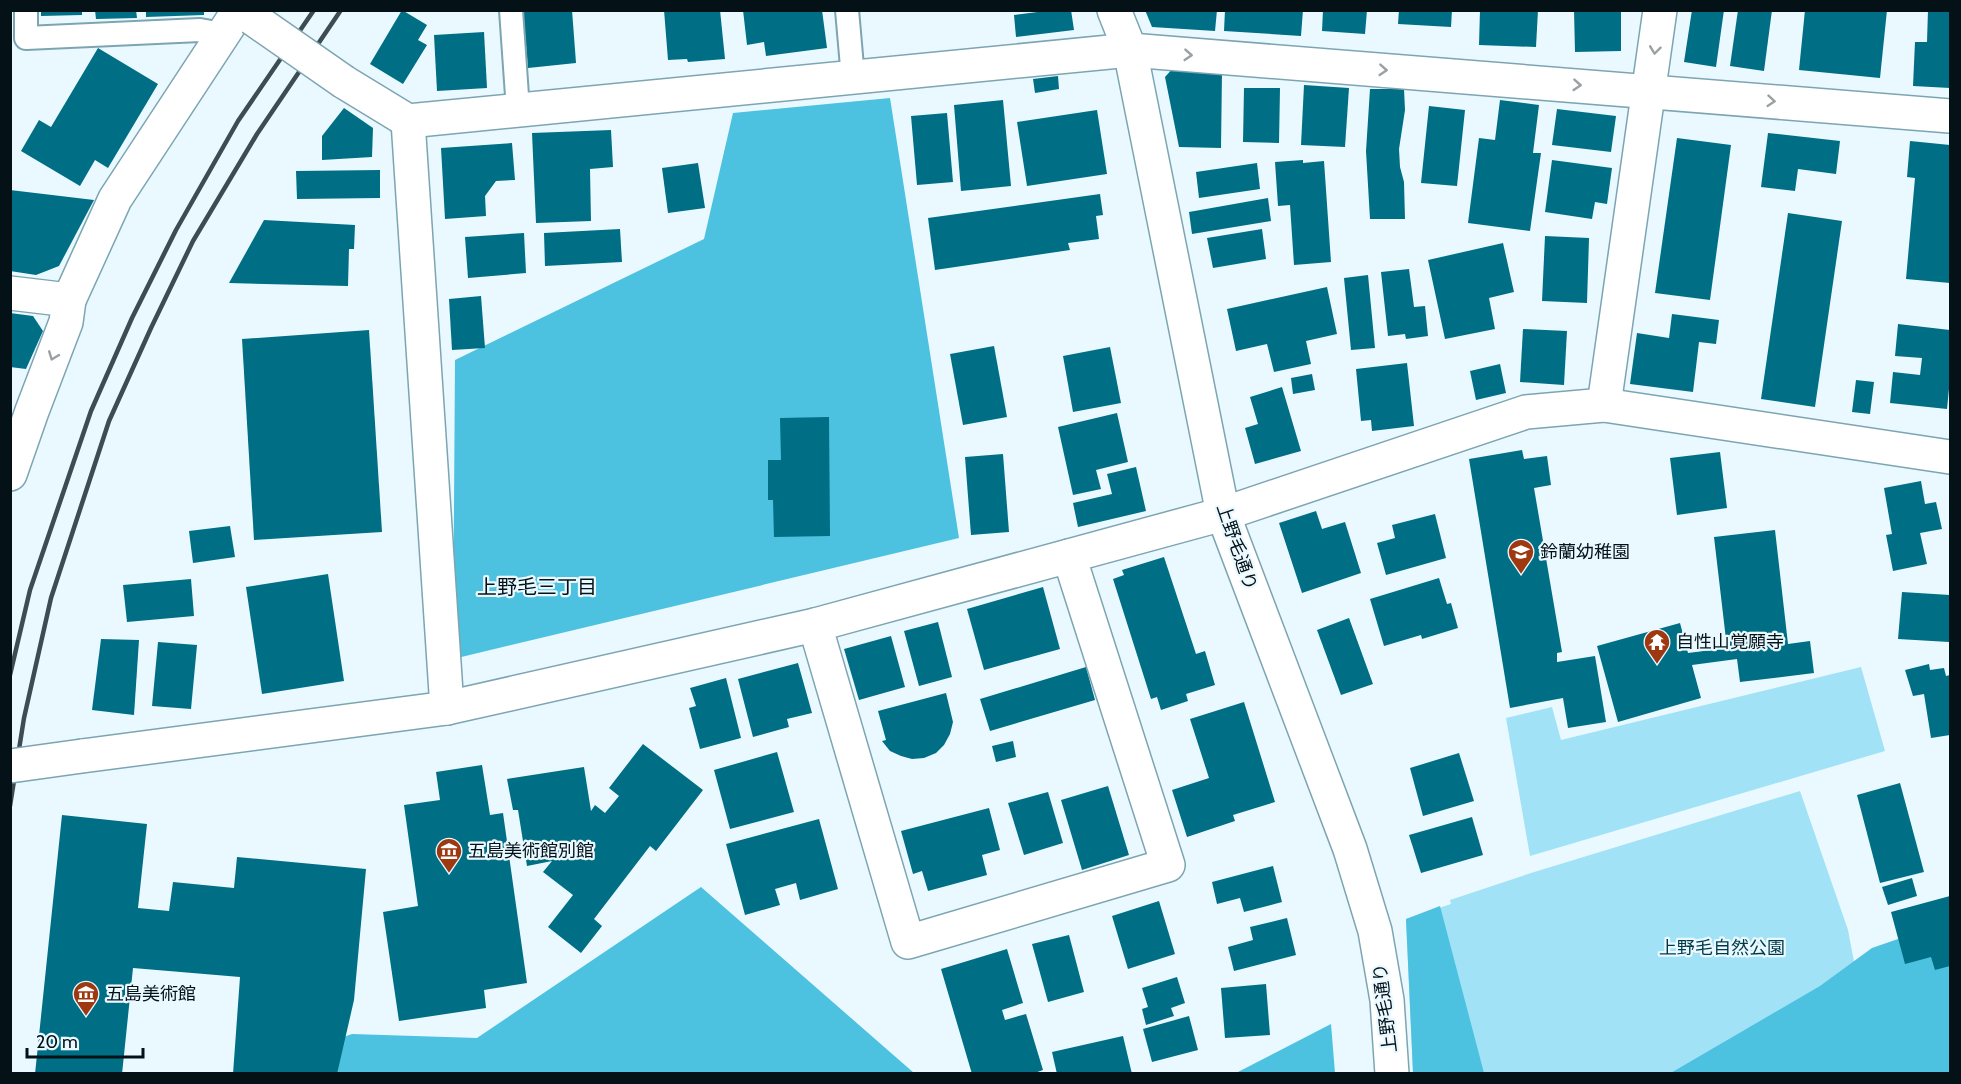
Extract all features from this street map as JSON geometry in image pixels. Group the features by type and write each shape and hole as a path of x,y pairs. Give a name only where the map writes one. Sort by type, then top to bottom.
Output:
{"street":[{"name":"上野毛通り","path":"1114,10 1130,50 1223,514 1350,849 1372,920 1387,1000 1392,1074"},
{"path":"1604,405 1660,10"},
{"path":"10,474 66,322 69,300 115,199 239,18 408,121 1130,50 1650,90 1950,116"},
{"path":"408,121 447,708"},
{"path":"10,293 69,300"},
{"path":"10,766 447,708 815,625 1223,514 1526,412 1604,405 1950,457"},
{"path":"815,625 908,942 1168,865 1069,556"}],"lane":[{"path":"26,10 26,38 200,30 239,18"},
{"path":"511,10 518,110"},
{"path":"847,10 853,78"}],"green space":[{"path":"1861,667 1885,751 1530,856 1506,718 1552,707 1561,740"},
{"name":"上野毛自然公園","path":"1800,791 1848,930 1875,1073 1413,1073 1406,919 1451,904 1450,900 1531,873"}],"shaded area":[{"path":"890,98 959,538 453,659 455,360 704,239 733,113"},
{"path":"701,887 914,1073 238,1074 352,1034 477,1038"},
{"path":"1440,906 1484,1073 1413,1073 1406,919"},
{"path":"1950,921 1950,1073 1669,1074 1820,986 1872,948"},
{"path":"1331,1024 1335,1073 1236,1073"}],"building":[{"path":"41,10 82,10 82,15 41,16"},
{"path":"95,10 136,10 137,18 96,19"},
{"path":"146,10 204,10 204,15 146,17"},
{"path":"402,10 427,25 418,40 427,45 403,84 370,64"},
{"path":"523,10 572,10 576,63 528,68"},
{"path":"664,10 720,10 725,59 688,62 687,59 668,60"},
{"path":"743,10 822,10 827,48 766,56 764,42 747,45"},
{"path":"1071,10 1074,30 1016,37 1014,15"},
{"path":"1145,10 1217,10 1215,31 1152,27"},
{"path":"1225,10 1303,10 1301,36 1224,31"},
{"path":"1323,10 1367,10 1365,34 1322,31"},
{"path":"1399,10 1452,10 1451,27 1398,24"},
{"path":"1480,10 1538,10 1536,47 1479,45"},
{"path":"1574,10 1621,10 1621,51 1575,52"},
{"path":"1692,10 1724,10 1716,67 1684,62"},
{"path":"1738,10 1772,10 1764,71 1730,66"},
{"path":"1805,10 1887,10 1880,78 1799,70"},
{"path":"1928,10 1950,10 1950,88 1913,86 1915,42 1927,42"},
{"path":"484,32 487,88 437,91 434,35"},
{"path":"98,48 158,84 108,168 95,160 80,186 21,151 39,120 51,127"},
{"path":"1174,67 1222,71 1221,148 1179,147 1165,77"},
{"path":"1058,76 1059,89 1035,93 1033,79"},
{"path":"1304,85 1349,88 1345,147 1301,145"},
{"path":"1244,88 1280,88 1279,143 1243,142"},
{"path":"1370,89 1404,89 1405,110 1399,149 1404,182 1405,219 1370,219 1366,151"},
{"path":"1003,100 1011,186 961,191 954,105"},
{"path":"1500,100 1539,105 1533,153 1541,153 1530,231 1468,223 1479,138 1495,140"},
{"path":"1429,106 1465,110 1457,186 1421,183"},
{"path":"344,108 373,128 372,157 322,160 322,136"},
{"path":"1557,109 1616,116 1611,152 1552,145"},
{"path":"1097,110 1107,174 1027,186 1017,122"},
{"path":"947,113 953,182 917,185 911,116"},
{"path":"611,130 613,167 590,169 591,221 536,223 532,133"},
{"path":"1768,133 1840,141 1836,174 1798,169 1795,191 1761,187"},
{"path":"1677,138 1731,145 1710,300 1655,293"},
{"path":"1910,141 1950,145 1950,283 1906,279 1915,178 1907,177"},
{"path":"512,143 515,180 496,181 485,196 486,216 445,219 441,148"},
{"path":"1303,160 1303,163 1324,161 1331,262 1294,265 1290,205 1278,206 1275,162"},
{"path":"1552,160 1612,168 1607,204 1595,202 1592,219 1545,212"},
{"path":"698,163 705,208 668,213 662,168"},
{"path":"1257,163 1260,189 1199,198 1196,172"},
{"path":"380,170 380,198 297,199 296,171"},
{"path":"10,190 94,200 59,266 36,275 10,271"},
{"path":"1100,194 1103,215 1096,216 1099,239 1068,243 1070,250 935,270 928,218"},
{"path":"1268,198 1271,221 1192,234 1189,212"},
{"path":"1788,213 1842,221 1815,407 1761,399"},
{"path":"264,220 355,225 354,249 349,249 348,286 229,283"},
{"path":"620,229 622,262 545,266 544,233"},
{"path":"1262,229 1266,259 1213,268 1207,238"},
{"path":"524,233 526,273 468,278 465,237"},
{"path":"1545,236 1589,238 1587,303 1542,301"},
{"path":"1503,243 1514,292 1489,298 1495,329 1445,339 1428,260"},
{"path":"1409,269 1414,307 1425,306 1428,336 1406,339 1405,334 1388,336 1381,272"},
{"path":"1368,275 1375,348 1351,350 1344,278"},
{"path":"1327,287 1337,334 1306,341 1311,364 1274,372 1267,344 1236,351 1227,309"},
{"path":"481,296 485,348 452,350 449,299"},
{"path":"10,313 33,316 43,331 26,369 10,367"},
{"path":"1672,314 1719,320 1716,344 1699,342 1693,392 1630,384 1637,333 1669,338"},
{"path":"1898,324 1950,330 1950,379 1947,409 1890,403 1893,372 1920,375 1922,358 1895,356"},
{"path":"1523,329 1567,331 1564,385 1520,382"},
{"path":"369,330 382,532 254,540 242,339"},
{"path":"994,346 1007,417 963,425 950,354"},
{"path":"1110,347 1121,403 1073,412 1063,356"},
{"path":"1407,363 1414,426 1372,431 1371,420 1361,421 1356,369"},
{"path":"1500,364 1506,393 1476,400 1470,371"},
{"path":"1312,374 1315,390 1293,394 1291,378"},
{"path":"1856,380 1874,382 1870,414 1852,412"},
{"path":"1282,387 1301,451 1255,464 1245,428 1258,424 1250,397"},
{"path":"1117,413 1128,462 1096,470 1101,489 1073,495 1058,427"},
{"path":"829,417 830,536 774,537 773,500 768,500 768,460 781,460 780,418"},
{"path":"1522,450 1524,459 1547,456 1551,485 1534,488 1562,652 1557,653 1557,662 1595,656 1606,722 1568,728 1563,698 1510,708 1469,459"},
{"path":"1720,452 1727,508 1677,515 1670,458"},
{"path":"1003,454 1009,532 971,535 965,457"},
{"path":"1136,467 1146,511 1078,527 1073,503 1112,494 1107,474"},
{"path":"1921,481 1925,504 1936,502 1942,529 1920,533 1927,564 1893,571 1886,535 1892,534 1884,488"},
{"path":"1316,511 1322,529 1345,522 1361,573 1302,593 1279,523"},
{"path":"1435,514 1446,558 1386,575 1377,543 1395,538 1392,525"},
{"path":"230,526 235,557 193,563 189,531"},
{"path":"1775,530 1788,644 1810,641 1814,673 1740,682 1737,659 1692,665 1701,698 1618,722 1597,646 1680,623 1688,653 1727,648 1714,537"},
{"path":"1164,557 1196,654 1205,651 1215,685 1186,694 1188,701 1161,710 1157,697 1151,699 1113,579 1124,575 1122,570"},
{"path":"328,574 344,681 262,694 246,587"},
{"path":"1439,578 1447,604 1451,603 1458,628 1422,639 1421,635 1384,646 1370,599"},
{"path":"191,579 194,616 127,622 123,585"},
{"path":"1043,587 1060,649 984,670 967,609"},
{"path":"1902,592 1950,595 1949,642 1898,639"},
{"path":"1349,618 1373,684 1341,695 1317,630"},
{"path":"938,622 952,677 919,686 904,631"},
{"path":"891,636 905,687 859,700 844,649"},
{"path":"101,639 139,640 134,715 92,710"},
{"path":"158,642 197,645 191,709 152,706"},
{"path":"798,663 812,713 787,719 789,727 753,737 738,679"},
{"path":"1929,664 1930,670 1944,668 1946,676 1950,675 1950,735 1931,738 1924,694 1913,696 1905,670"},
{"path":"1086,667 1095,700 990,731 980,699"},
{"path":"726,678 741,738 700,749 689,708 696,706 690,688"},
{"path":"946,693 953,722 944,745 936,753 924,758 912,759 890,751 882,741 886,740 878,711"},
{"path":"1244,702 1275,802 1233,815 1235,821 1187,837 1172,790 1209,778 1190,719"},
{"path":"1013,741 1016,757 996,762 992,746"},
{"path":"643,744 703,790 656,851 650,846 594,919 602,926 581,953 548,927 573,895 543,872 552,861 527,866 518,810 513,810 507,779 584,767 591,811 595,805 605,813 619,796 609,788"},
{"path":"777,752 794,812 730,829 714,770"},
{"path":"1459,753 1474,801 1423,816 1410,768"},
{"path":"482,765 490,815 503,813 527,983 484,990 486,1008 399,1021 383,912 418,906 404,805 440,800 436,772"},
{"path":"1900,783 1924,872 1880,883 1857,795"},
{"path":"1108,786 1129,855 1082,870 1061,800"},
{"path":"1048,792 1063,843 1024,855 1008,803"},
{"path":"989,808 1000,850 982,855 987,875 928,891 922,871 913,874 901,831"},
{"path":"62,815 147,824 138,908 169,911 173,882 234,888 237,857 366,869 354,1000 337,1074 233,1074 240,977 133,968 122,1074 35,1074"},
{"path":"1472,817 1483,855 1421,873 1409,835"},
{"path":"819,819 838,889 800,900 796,883 775,889 780,905 745,915 726,844"},
{"path":"1273,866 1282,902 1244,912 1240,898 1217,904 1212,882"},
{"path":"1912,878 1917,896 1888,905 1882,887"},
{"path":"1950,896 1950,966 1935,970 1931,957 1905,964 1891,912"},
{"path":"1159,901 1175,954 1128,969 1112,916"},
{"path":"1287,918 1296,955 1234,971 1228,947 1253,940 1250,927"},
{"path":"1069,935 1084,992 1048,1002 1032,944"},
{"path":"1007,949 1023,1003 1002,1010 1005,1020 1026,1014 1043,1070 1032,1074 972,1074 941,969"},
{"path":"1177,977 1185,1003 1171,1008 1174,1016 1146,1025 1142,1009 1148,1007 1142,988"},
{"path":"1266,984 1270,1035 1225,1038 1221,988"},
{"path":"1189,1016 1198,1050 1152,1062 1143,1029"},
{"path":"1123,1036 1132,1074 1057,1074 1052,1052"}],"railway":[{"path":"10,675 30,590 91,411 132,318 176,230 238,121 314,10"},
{"path":"10,806 24,718 51,598 109,421 193,241 257,134 341,10"}],"place":[{"name":"鈴蘭幼稚園","path":"1521,575"},
{"name":"自性山覚願寺","path":"1657,665"},
{"name":"五島美術館別館","path":"449,874"},
{"name":"五島美術館","path":"86,1017"}],"district":[{"name":"上野毛三丁目","path":"537,587"}]}
